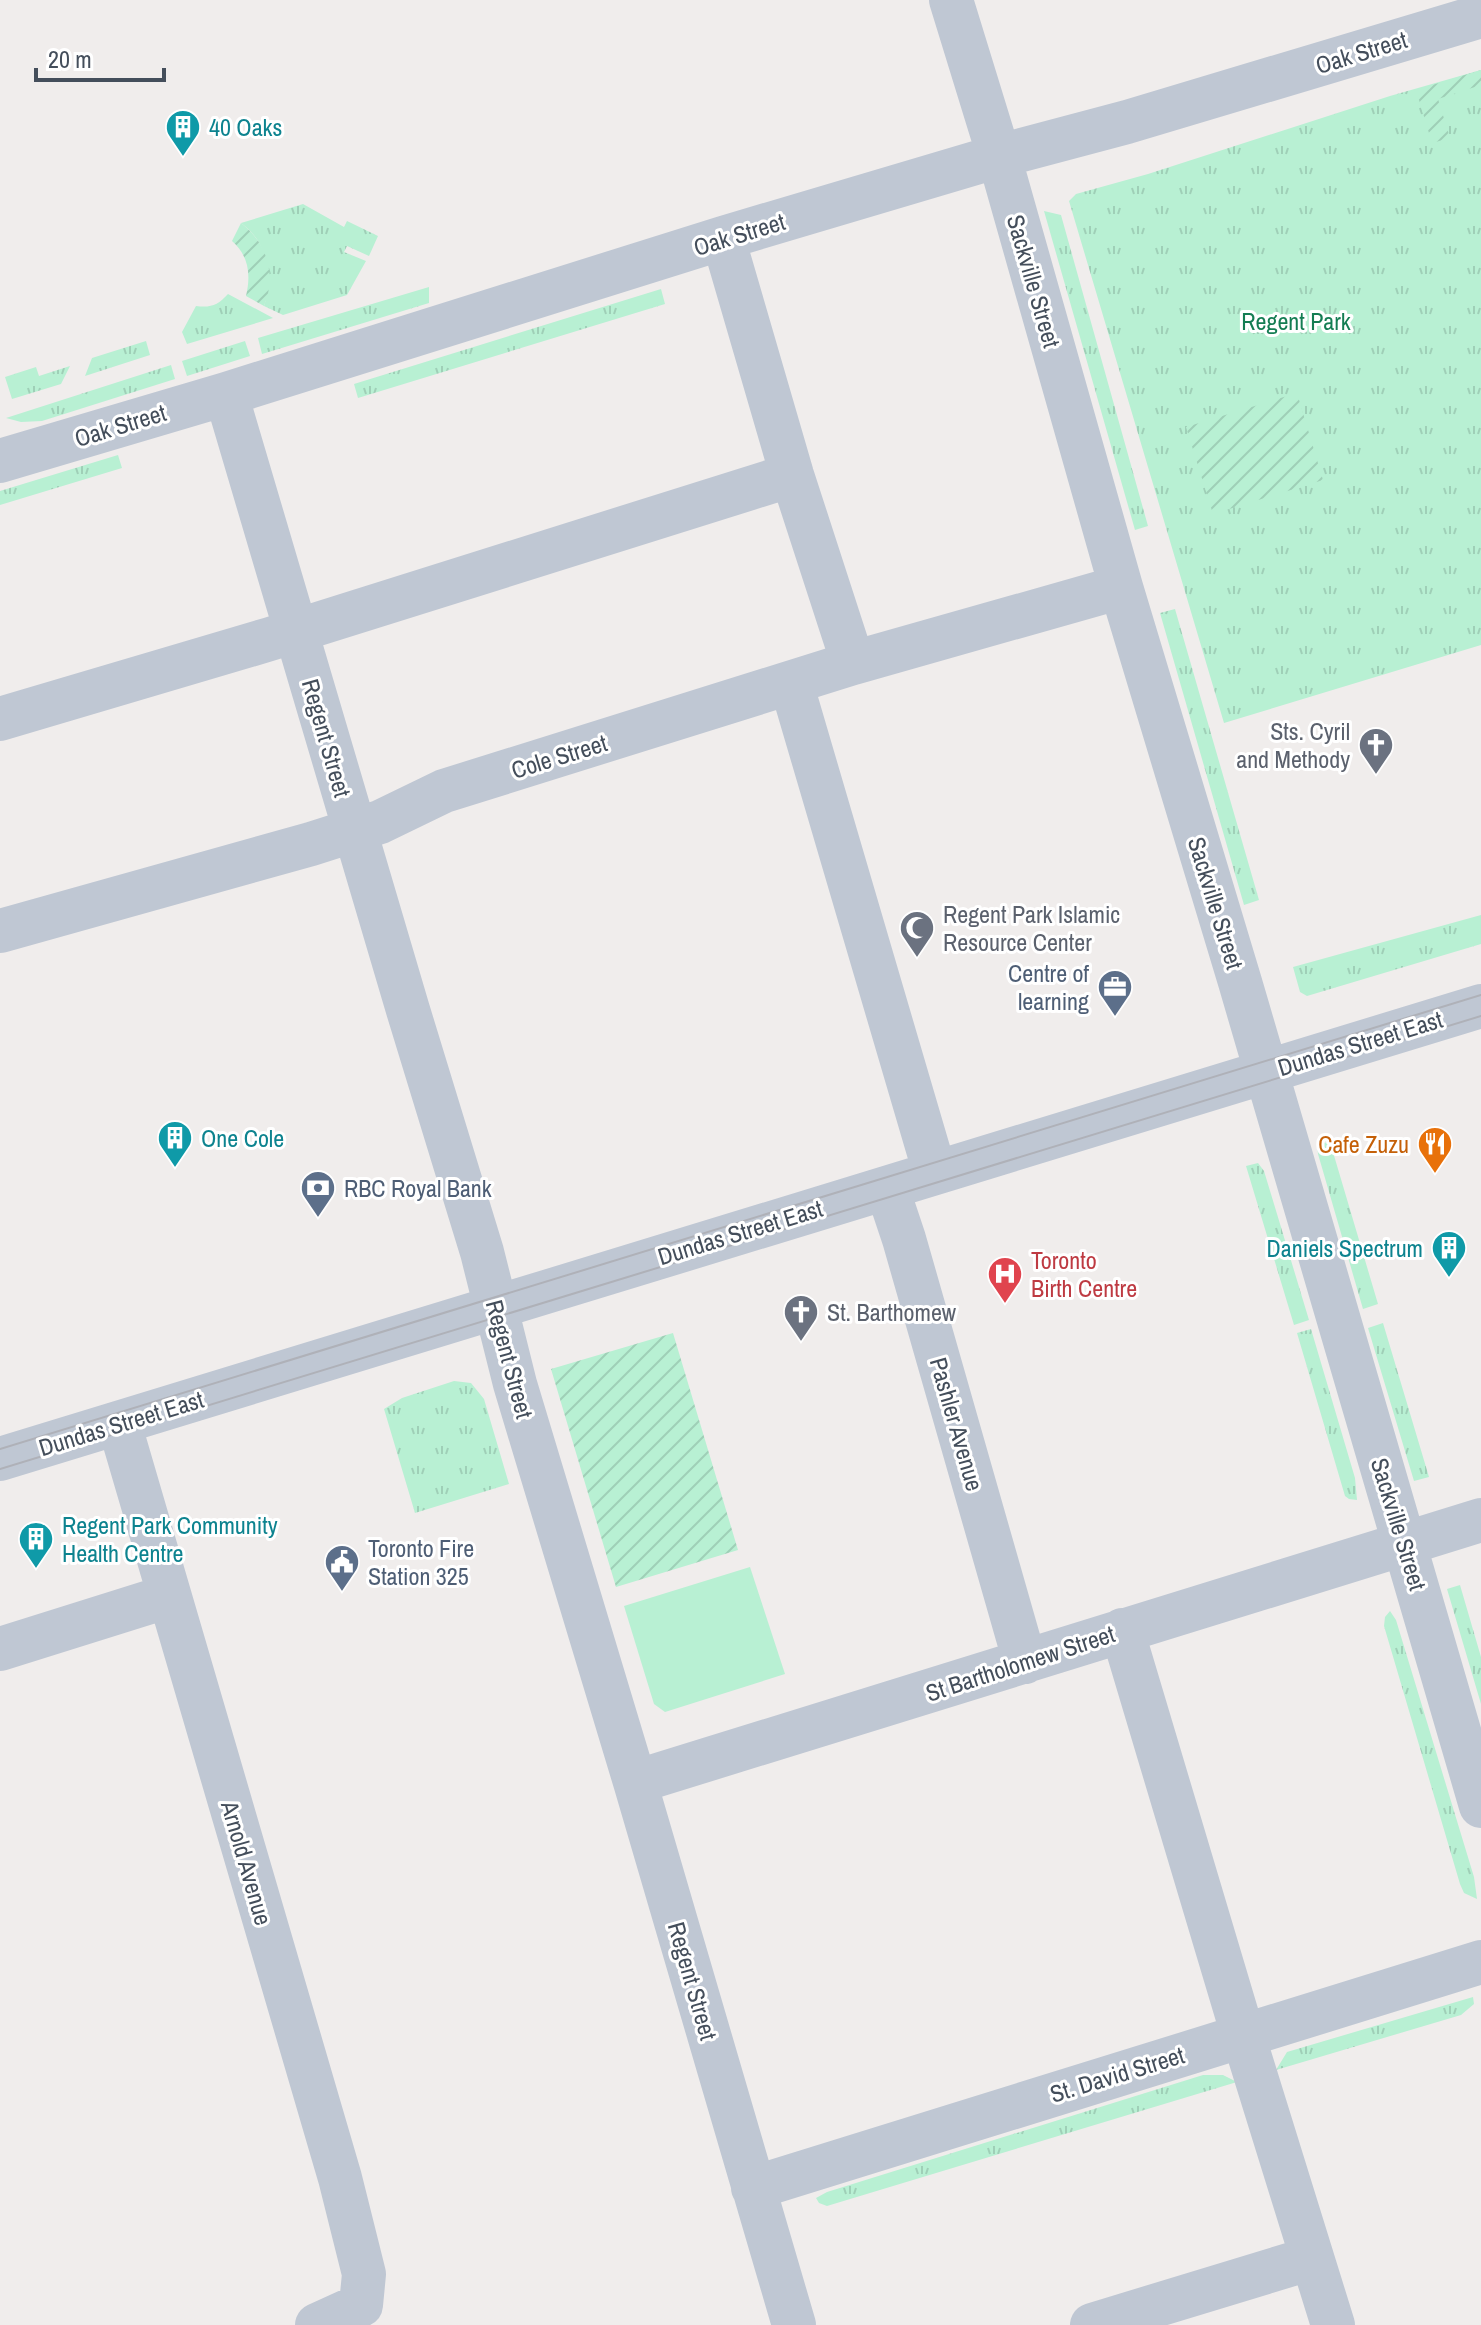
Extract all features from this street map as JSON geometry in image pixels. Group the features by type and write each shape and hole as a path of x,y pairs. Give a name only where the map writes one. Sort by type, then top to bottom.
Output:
{"street":[{"name":"Sackville Street","path":"951,0 1481,1806"},
{"name":"Oak Street","path":"0,461 226,394 723,238 1481,16"},
{"path":"723,238 792,475 853,663"},
{"name":"Regent Street","path":"226,394 482,1252 515,1384 794,2325"},
{"path":"0,719 792,475"},
{"name":"Cole Street","path":"0,931 355,830 380,822 444,791 853,663 1121,587"},
{"path":"791,683 935,1173"},
{"name":"Dundas Street East","path":"0,1459 1481,1006"},
{"name":"Pashler Avenue","path":"887,1188 1025,1662"},
{"name":"Arnold Avenue","path":"119,1423 340,2178 364,2274 361,2305 317,2325"},
{"name":"St Bartholomew Street","path":"635,1782 1481,1520"},
{"path":"0,1649 169,1596"},
{"path":"1122,1630 1333,2325"},
{"name":"St. David Street","path":"753,2188 1481,1962"},
{"path":"1092,2325 1312,2258"}],"green space":[{"name":"Regent Park","path":"1481,70 1481,645 1224,723 1069,201 1076,194"},
{"path":"1481,70 1481,85 1438,99 1450,138 1432,143 1416,90"},
{"path":"303,204 344,227 347,221 378,236 369,256 347,246 344,252 366,261 347,295 283,315 264,306 267,286 263,251 257,239 241,223"},
{"path":"1044,211 1061,215 1148,526 1135,530"},
{"path":"241,223 257,240 267,260 270,283 264,306 246,296 247,266 242,253 232,241"},
{"path":"429,287 429,303 262,354 258,338"},
{"path":"661,289 665,304 358,398 354,384"},
{"path":"228,294 273,318 187,344 182,332 196,306 214,305"},
{"path":"146,341 150,355 85,376 92,358"},
{"path":"245,341 250,356 187,376 182,361"},
{"path":"171,365 175,379 42,421 21,422 6,418"},
{"path":"70,366 61,384 12,399 5,377 36,367 39,376"},
{"path":"1297,393 1323,480 1213,514 1186,427"},
{"path":"118,455 122,468 0,505 0,491"},
{"path":"1175,609 1259,900 1244,905 1160,613"},
{"path":"1481,915 1481,944 1307,996 1300,992 1293,967"},
{"path":"1330,1142 1378,1304 1363,1309 1318,1154 1317,1144"},
{"path":"1258,1163 1264,1171 1309,1320 1294,1325 1246,1166"},
{"path":"1383,1323 1429,1477 1414,1481 1368,1328"},
{"path":"1311,1329 1355,1478 1357,1500 1345,1496 1297,1333"},
{"path":"673,1333 738,1550 616,1587 551,1369"},
{"path":"454,1381 471,1383 484,1399 509,1484 415,1513 384,1409 402,1398"},
{"path":"750,1567 785,1674 665,1712 654,1704 624,1606"},
{"path":"1460,1585 1481,1657 1481,1704 1447,1589"},
{"path":"1390,1611 1396,1620 1474,1877 1477,1899 1464,1893 1460,1884 1384,1626 1385,1617"},
{"path":"1473,1997 1474,2004 1461,2015 1276,2070 1287,2052"},
{"path":"1203,2075 1223,2075 1237,2082 827,2206 816,2198 827,2192"}],"tram line":[{"path":"0,1449 1481,995"},
{"path":"0,1469 1481,1016"}],"place":[{"name":"40 Oaks","path":"183,158"},
{"name":"Sts. Cyril and Methody","path":"1376,776"},
{"name":"Regent Park Islamic Resource Center","path":"917,959"},
{"name":"Centre of learning","path":"1115,1018"},
{"name":"One Cole","path":"175,1169"},
{"name":"Cafe Zuzu","path":"1435,1175"},
{"name":"RBC Royal Bank","path":"318,1219"},
{"name":"Daniels Spectrum","path":"1449,1279"},
{"name":"Toronto Birth Centre","path":"1005,1305"},
{"name":"St. Barthomew","path":"801,1343"},
{"name":"Regent Park Community Health Centre","path":"36,1570"},
{"name":"Toronto Fire Station 325","path":"342,1593"}]}
